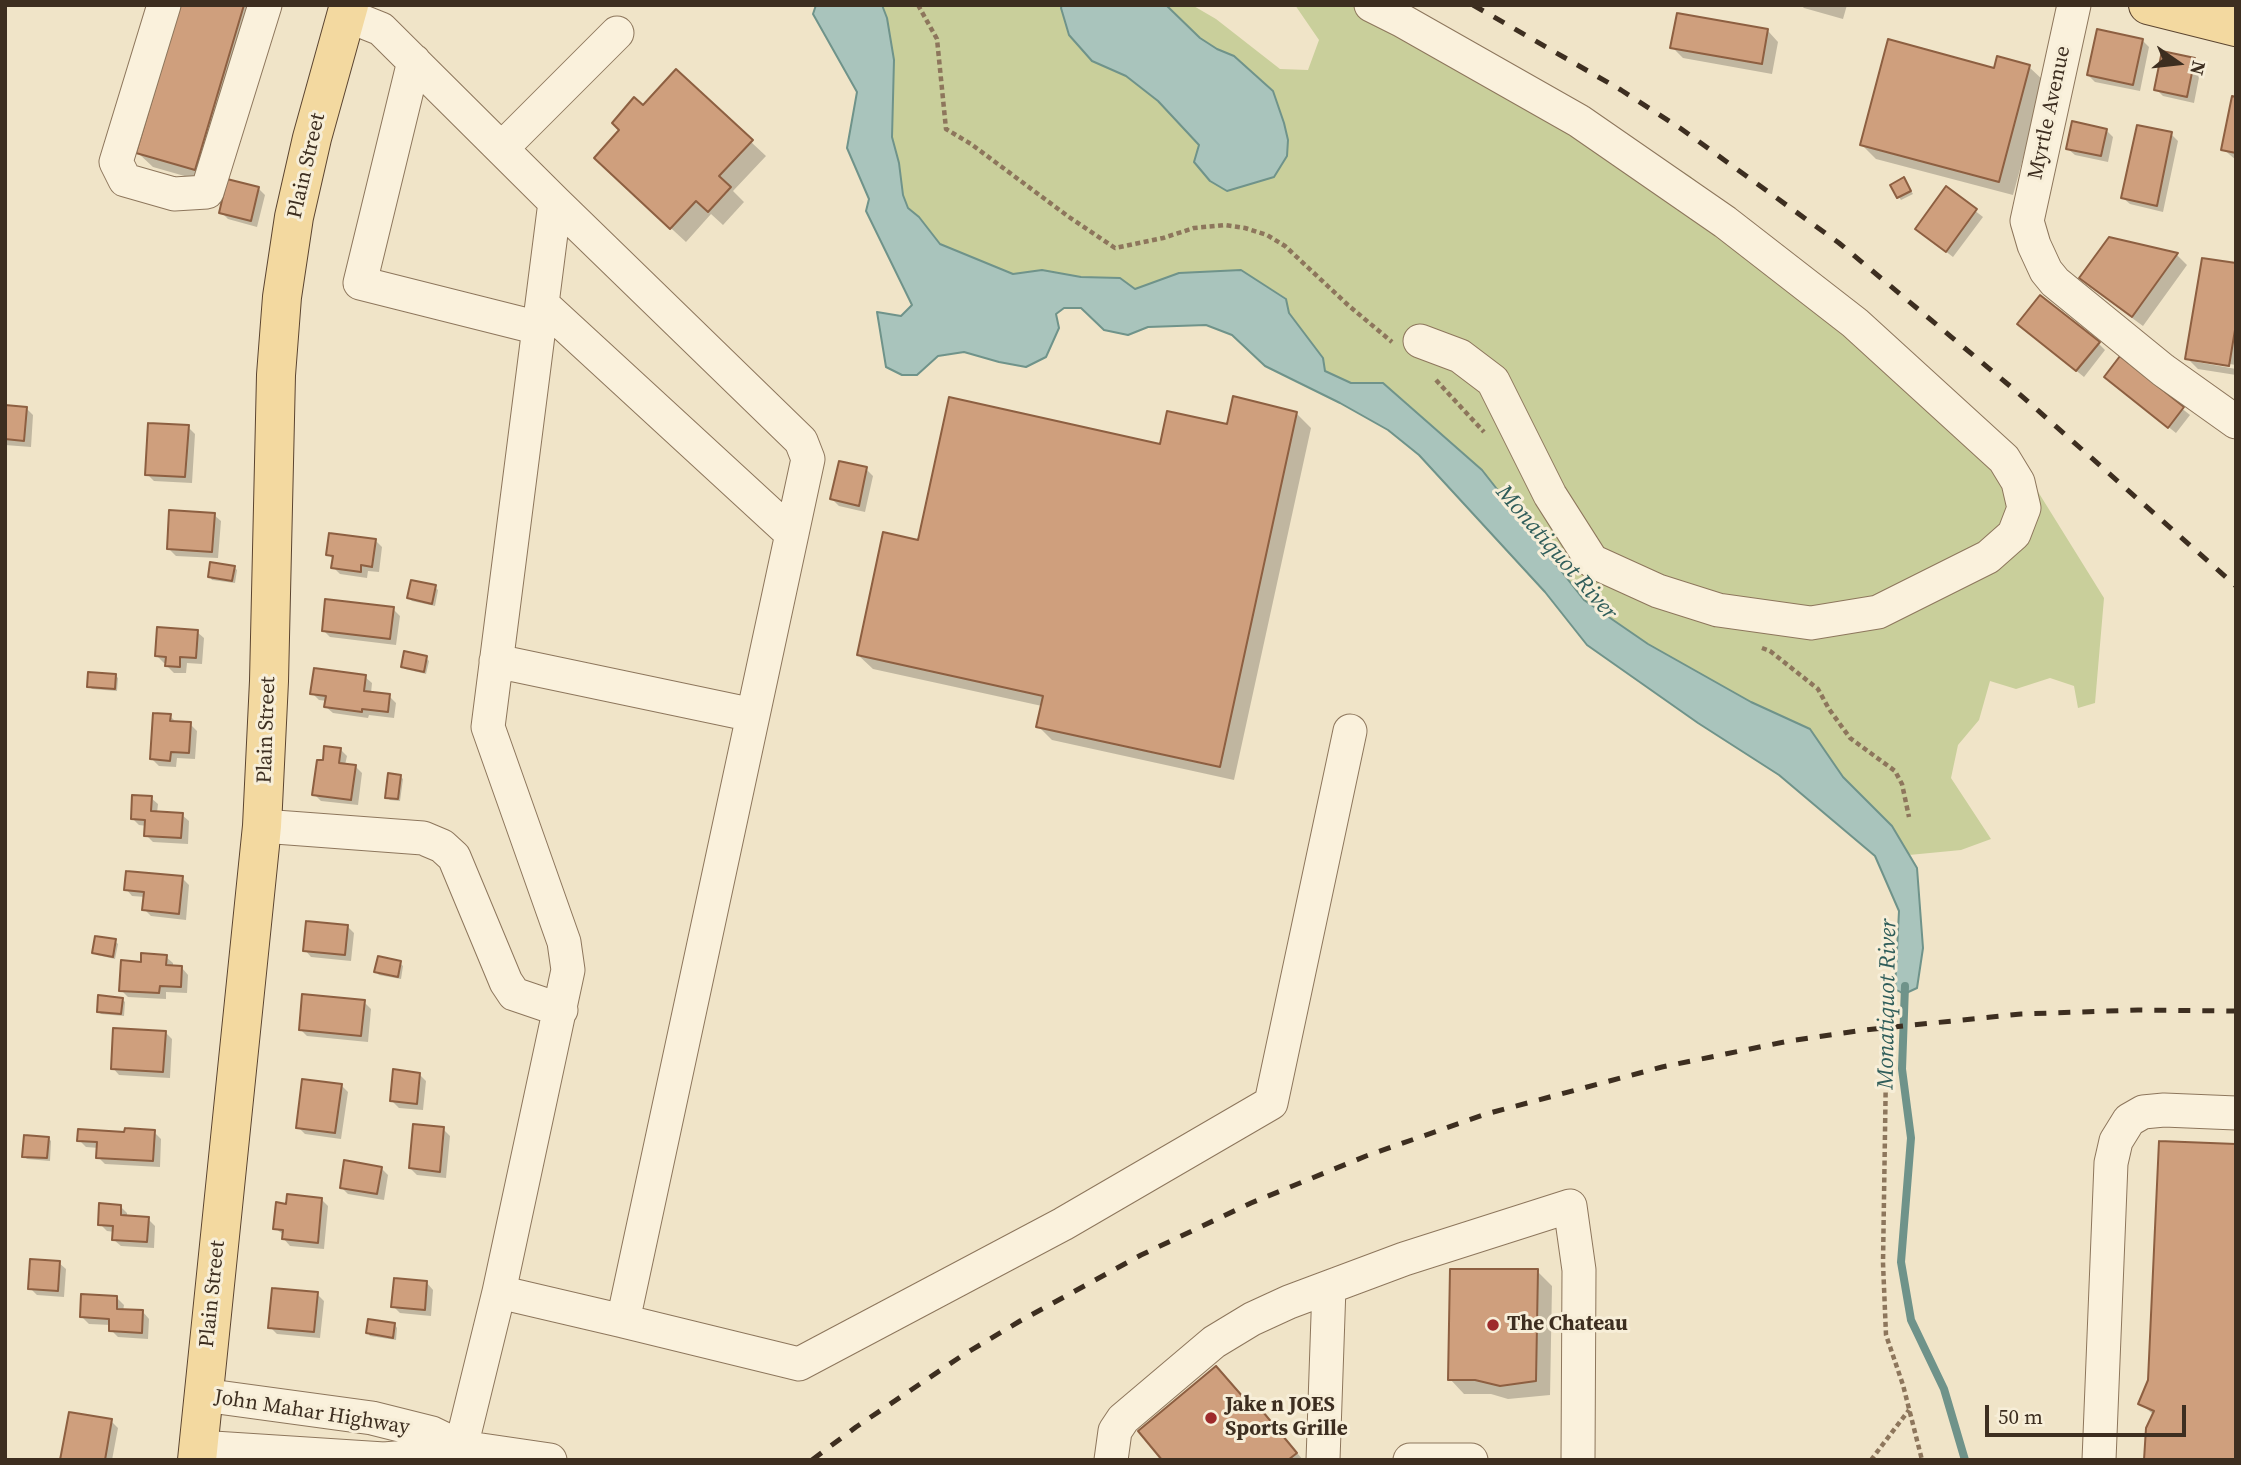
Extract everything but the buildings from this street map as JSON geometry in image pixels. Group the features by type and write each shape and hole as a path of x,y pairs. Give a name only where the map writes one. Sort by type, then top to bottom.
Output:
{"main road":[{"path":"2148,5 2234,20"},
{"name":"Plain Street","path":"197,1453 262,826 269,681 276,375 282,297 294,217 348,10"}],"street":[{"path":"164,5 116,162 125,180 174,194 207,192 265,5"},
{"path":"1371,5 1579,121 1725,222 1855,323 2004,459 2018,482 2024,508 2014,534 1988,557 1878,612 1811,622 1718,610 1658,591 1592,561 1550,495 1493,381 1460,356 1420,341"},
{"name":"Myrtle Avenue","path":"2074,5 2027,221 2039,259 2055,282 2163,370 2236,422"},
{"path":"348,10 381,29 414,61 801,441 808,459 623,1321"},
{"path":"502,148 617,33"},
{"path":"414,61 360,283 540,316 792,534"},
{"path":"461,1447 499,1292 568,970 564,942 488,727 555,202"},
{"path":"496,661 753,715"},
{"path":"499,1292 799,1364 1063,1224 1271,1103 1350,731"},
{"path":"262,826 423,838 442,846 454,857 506,982 514,994 561,1010"},
{"path":"2099,1460 2111,1163 2116,1141 2129,1120 2143,1112 2164,1110 2236,1113"},
{"path":"1111,1460 1115,1431 1123,1419 1214,1342 1252,1319 1404,1259 1570,1206 1578,1270 1578,1460"},
{"path":"1323,1460 1329,1287"},
{"name":"John Mahar Highway","path":"202,1395 379,1419 432,1433 461,1447 550,1460"},
{"name":"John Mahar Highway","path":"197,1453 384,1459 432,1455 461,1447"},
{"path":"1410,1460 1471,1460"}],"path":[{"path":"918,5 937,39 946,129 971,144 1115,248 1194,228 1225,225 1267,235 1285,246"},
{"path":"1886,1067 1883,1263 1886,1335 1910,1410 1922,1460"},
{"path":"1871,1460 1910,1410"}],"green space":[{"path":"882,5 1062,5 1061,8 1092,61 1126,76 1158,101 1199,145 1288,140 1273,90 1234,56 1200,38 1166,5 1192,5 1216,19 1280,69 1308,70 1319,40 1295,5 1404,5 1425,15 1690,176 1832,290 2004,437 2104,598 2095,703 2078,708 2074,686 2050,678 2016,689 1990,681 1979,720 1958,745 1951,778 1991,839 1961,850 1909,855 1892,826 1843,777 1810,729 1751,702 1648,644 1584,600 1482,470 1383,383 1351,383 1324,371 1289,313 1286,298 1241,270 1179,273 1135,290 1120,278 1081,277 1042,270 1013,274 940,244 919,217 908,208 903,195 892,137 894,60 887,18"}],"water":[{"path":"816,5 882,5 887,18 894,60 892,137 903,195 908,208 919,217 940,244 1013,274 1042,270 1081,277 1120,278 1135,289 1179,273 1241,270 1286,299 1289,313 1323,358 1325,371 1351,383 1383,383 1482,470 1584,600 1648,644 1751,702 1810,729 1843,777 1892,826 1917,868 1923,948 1917,988 1904,994 1895,989 1899,911 1875,856 1779,775 1698,723 1587,645 1545,592 1419,455 1388,430 1265,366 1232,335 1206,325 1148,327 1128,335 1104,330 1081,308 1064,308 1056,314 1059,328 1046,357 1026,367 964,352 938,356 917,375 902,375 886,367 877,312 901,316 912,305 866,211 869,199 847,148 857,92 813,14"},
{"path":"1062,5 1166,5 1200,38 1234,56 1273,91 1284,123 1288,140 1287,156 1274,177 1227,191 1210,181 1194,162 1199,145 1158,101 1126,76 1092,61 1069,35"}],"waterway":[{"name":"Monatiquot River","path":"1905,986 1902,1069 1911,1138 1901,1262 1911,1320 1944,1389 1965,1460"}],"railway":[{"path":"1473,5 1621,90 1680,128 1839,243 2016,391 2236,586"},
{"path":"812,1460 963,1355 1141,1255 1251,1203 1366,1156 1486,1114 1662,1067 1789,1041 1864,1030 2021,1014 2138,1010 2236,1011"}],"place":[{"name":"The Chateau","path":"1493,1325"},
{"name":"Jake n JOES Sports Grille","path":"1211,1418"}]}
